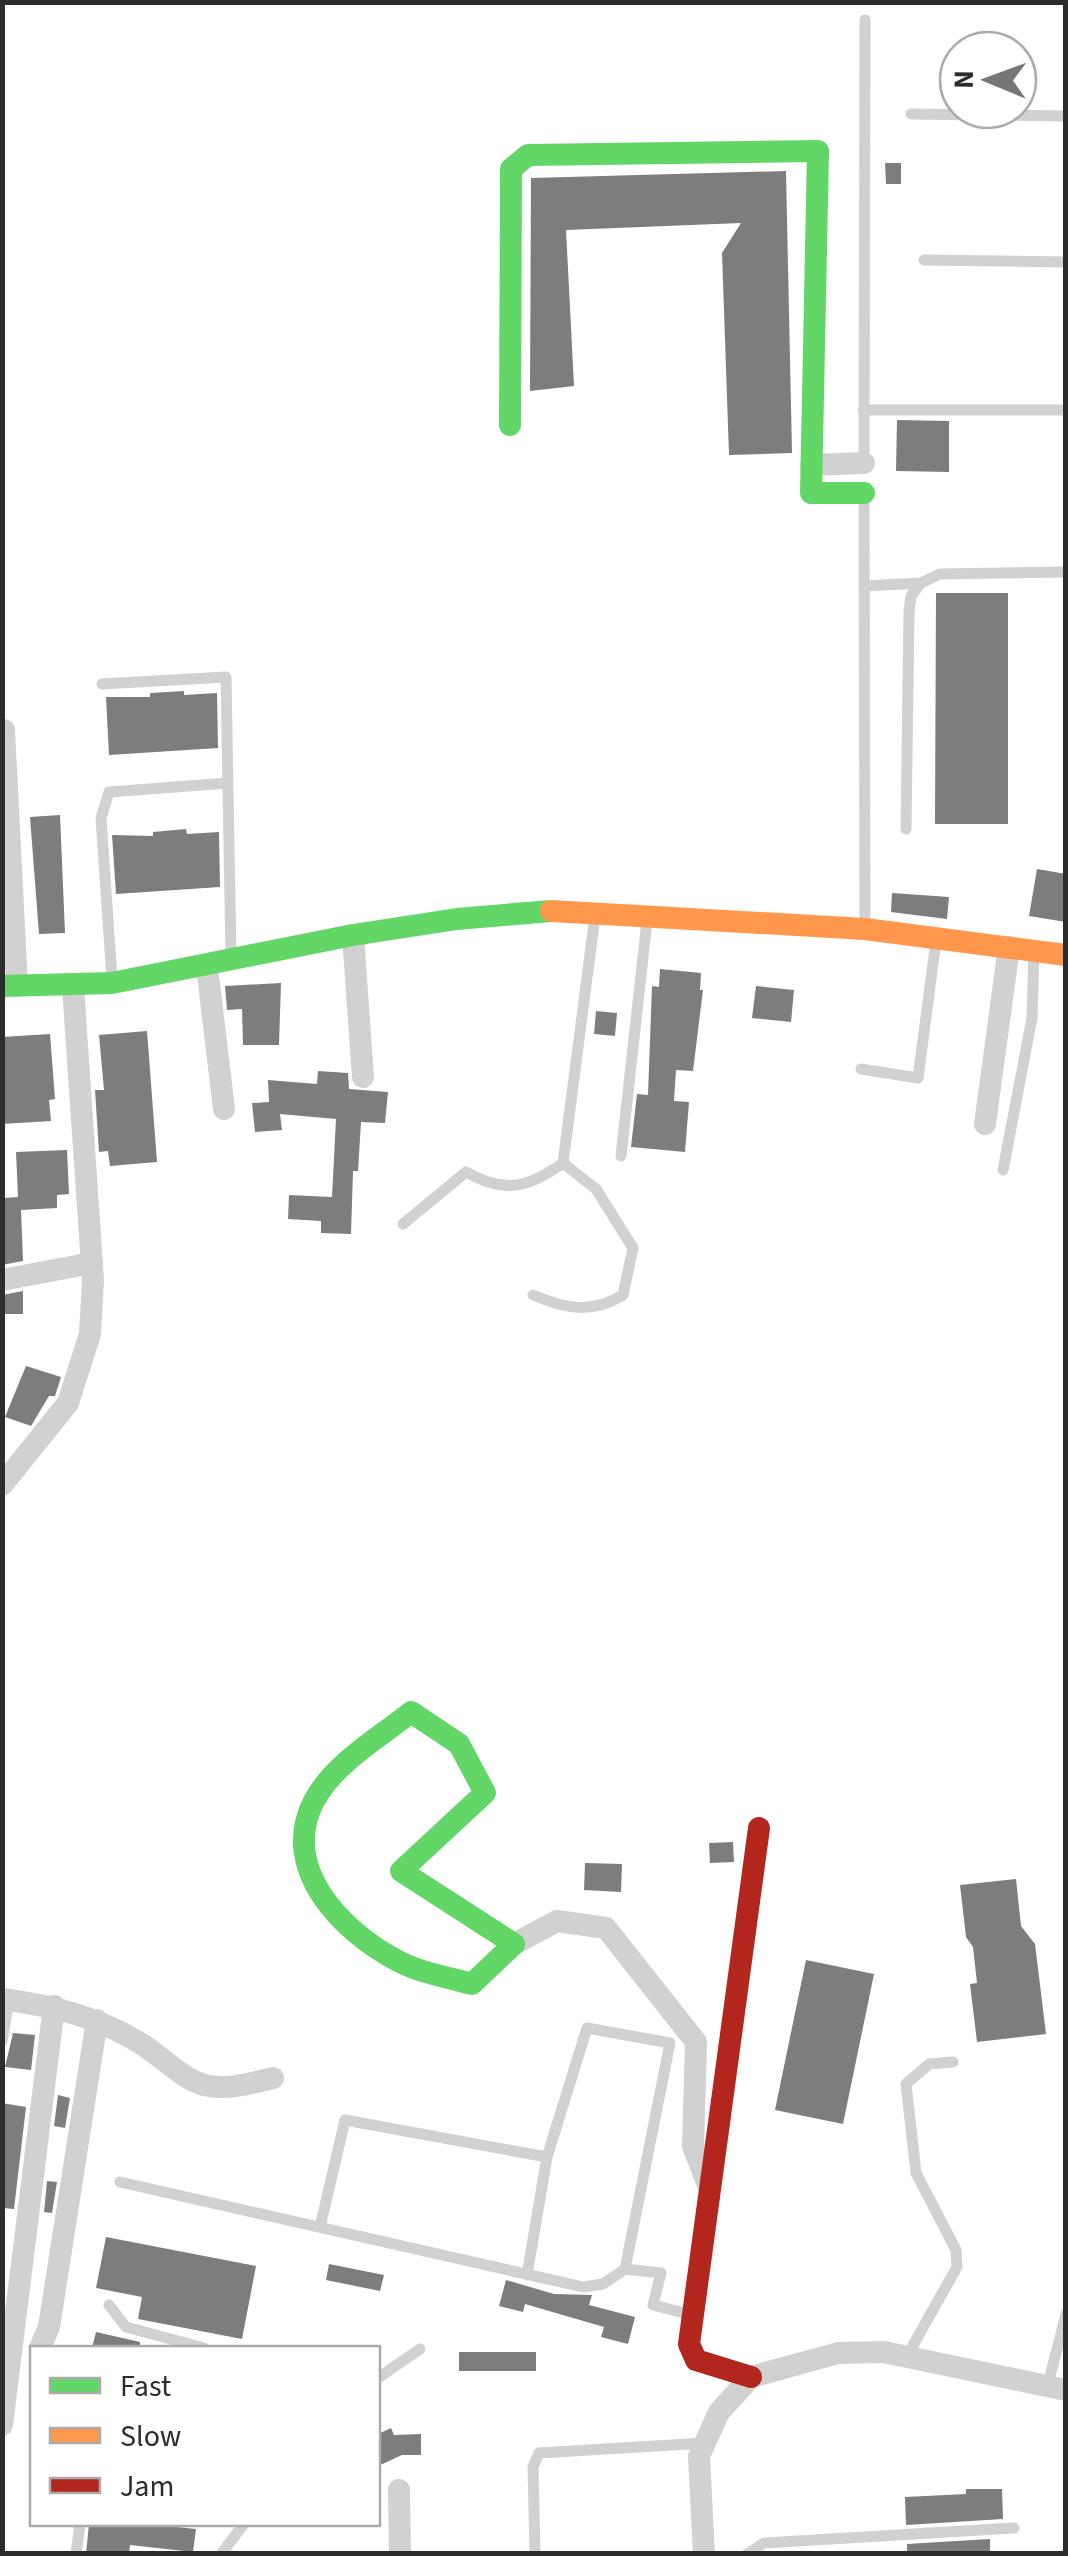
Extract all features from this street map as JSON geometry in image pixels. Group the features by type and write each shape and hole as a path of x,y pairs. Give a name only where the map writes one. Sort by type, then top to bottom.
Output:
{"street":[{"path":"510,425 511,169 528,156 818,151 811,493 864,493"},
{"path":"810,465 864,463"},
{"path":"4,730 10,986 112,984 353,935 516,912 596,912 865,929 1066,956"},
{"path":"353,935 363,1077"},
{"path":"986,1124 1009,947"},
{"path":"206,966 224,1110"},
{"path":"2,1485 55,1423 76,1386 93,1310 74,987"},
{"path":"2,1280 92,1263"},
{"path":"514,1944 401,1870 485,1793 459,1744 410,1712 327,1784 314,1800 304,1825 305,1856 316,1892 353,1932 399,1962 472,1984 514,1944 557,1921 606,1928 696,2042 694,2146 711,2192"},
{"path":"751,2377 691,2354 759,1828"},
{"path":"6,2000 54,2006 97,2020 207,2086 238,2086 273,2078"},
{"path":"2,2424 22,2352 54,2006"},
{"path":"41,2346 50,2328 97,2020"},
{"path":"704,2554 698,2456 719,2412 751,2377 838,2353 884,2352 1056,2389"},
{"path":"398,2490 400,2554"}],"lane":[{"path":"864,20 865,929"},
{"path":"912,114 1066,116"},
{"path":"924,260 1066,262"},
{"path":"863,410 1066,410"},
{"path":"864,586 921,583 940,574 1066,572"},
{"path":"906,829 908,612 911,596 921,583"},
{"path":"102,684 226,678 232,961"},
{"path":"112,984 101,818 109,792 228,783"},
{"path":"404,1224 466,1172 491,1186 535,1183 563,1163 596,912"},
{"path":"621,1156 647,916"},
{"path":"861,1069 918,1078 937,936"},
{"path":"1003,1170 1032,1018 1034,950"},
{"path":"534,1296 566,1308 604,1307 624,1295 633,1248 596,1189 563,1163"},
{"path":"2,2041 6,2000"},
{"path":"526,2275 547,2158 587,2028 670,2043 625,2269"},
{"path":"908,2356 957,2267 956,2250 914,2162 906,2084 928,2064 953,2062"},
{"path":"320,2226 345,2120 547,2158"},
{"path":"120,2182 584,2286 603,2284 625,2269 661,2273 653,2306 695,2316"},
{"path":"110,2306 126,2327 197,2346"},
{"path":"1056,2389 1066,2314"},
{"path":"380,2377 420,2349"},
{"path":"536,2554 533,2467 539,2453 704,2444"},
{"path":"76,2554 80,2526"},
{"path":"221,2554 242,2526"},
{"path":"747,2554 764,2544 1014,2528"}],"building":[{"path":"885,163 901,163 901,184 886,184"},
{"path":"786,171 792,453 729,455 722,253 741,223 566,230 574,386 530,391 531,178"},
{"path":"897,420 949,421 949,472 896,471"},
{"path":"936,593 1008,593 1008,824 935,824"},
{"path":"184,691 184,695 217,693 218,748 109,755 106,697 150,697 150,693"},
{"path":"60,815 65,933 39,934 30,817"},
{"path":"186,829 187,834 219,832 220,887 116,894 112,835 153,836 153,832"},
{"path":"1037,869 1066,874 1066,922 1029,916"},
{"path":"892,893 949,897 947,919 891,912"},
{"path":"660,969 701,973 703,990 693,1071 676,1070 674,1101 689,1102 685,1152 631,1147 637,1094 648,1095 652,986 659,987"},
{"path":"281,983 279,1045 243,1045 242,1009 227,1010 225,986"},
{"path":"756,986 794,990 791,1022 752,1018"},
{"path":"596,1011 617,1013 615,1036 594,1034"},
{"path":"147,1031 157,1162 110,1166 108,1151 99,1152 95,1090 104,1090 99,1035"},
{"path":"50,1034 55,1099 49,1100 51,1121 2,1124 2,1037"},
{"path":"318,1071 348,1073 349,1089 388,1092 385,1123 361,1122 358,1171 353,1171 351,1234 321,1233 321,1221 288,1219 289,1195 332,1197 336,1119 280,1114 282,1130 255,1132 252,1103 269,1102 268,1080 317,1084"},
{"path":"67,1150 69,1194 57,1195 57,1208 21,1210 23,1261 2,1265 2,1198 18,1197 16,1152"},
{"path":"23,1291 23,1314 2,1314 2,1295"},
{"path":"26,1366 61,1377 55,1396 49,1396 31,1426 5,1417"},
{"path":"733,1842 734,1862 710,1863 709,1843"},
{"path":"585,1863 622,1864 621,1892 584,1890"},
{"path":"1016,1879 1021,1926 1035,1944 1046,2034 977,2042 970,1984 977,1983 960,1885"},
{"path":"806,1960 874,1974 843,2124 775,2110"},
{"path":"13,2033 35,2035 31,2070 5,2067"},
{"path":"58,2095 70,2098 65,2128 54,2126"},
{"path":"2,2103 26,2107 14,2209 2,2208"},
{"path":"47,2181 57,2182 52,2213 44,2212"},
{"path":"106,2237 256,2266 242,2339 138,2319 142,2297 96,2288"},
{"path":"329,2264 384,2275 380,2291 326,2280"},
{"path":"506,2280 554,2294 592,2295 589,2305 635,2317 628,2344 601,2337 604,2327 525,2304 523,2312 499,2306"},
{"path":"96,2332 140,2342 140,2346 92,2346"},
{"path":"459,2352 536,2352 536,2371 459,2371"},
{"path":"391,2428 394,2435 421,2434 421,2455 402,2455 380,2465 380,2433"},
{"path":"966,2489 1002,2489 1003,2519 906,2525 905,2497 966,2494"},
{"path":"89,2526 196,2529 193,2552 130,2545 129,2554 86,2554"},
{"path":"990,2539 990,2554 907,2554 907,2544"}],"traffic: fast":[{"path":"510,425 511,169 528,155 818,151 811,493 864,493"},
{"path":"2,986 112,983 353,935 457,919 551,911"},
{"path":"411,1712 459,1744 485,1793 401,1871 514,1944 472,1984 407,1965 356,1933 322,1895 304,1850 305,1826 323,1787 345,1763 411,1712"}],"traffic: slow":[{"path":"551,911 865,929 1066,955"}],"traffic: jam":[{"path":"751,2377 696,2360 689,2344 759,1828"}]}
